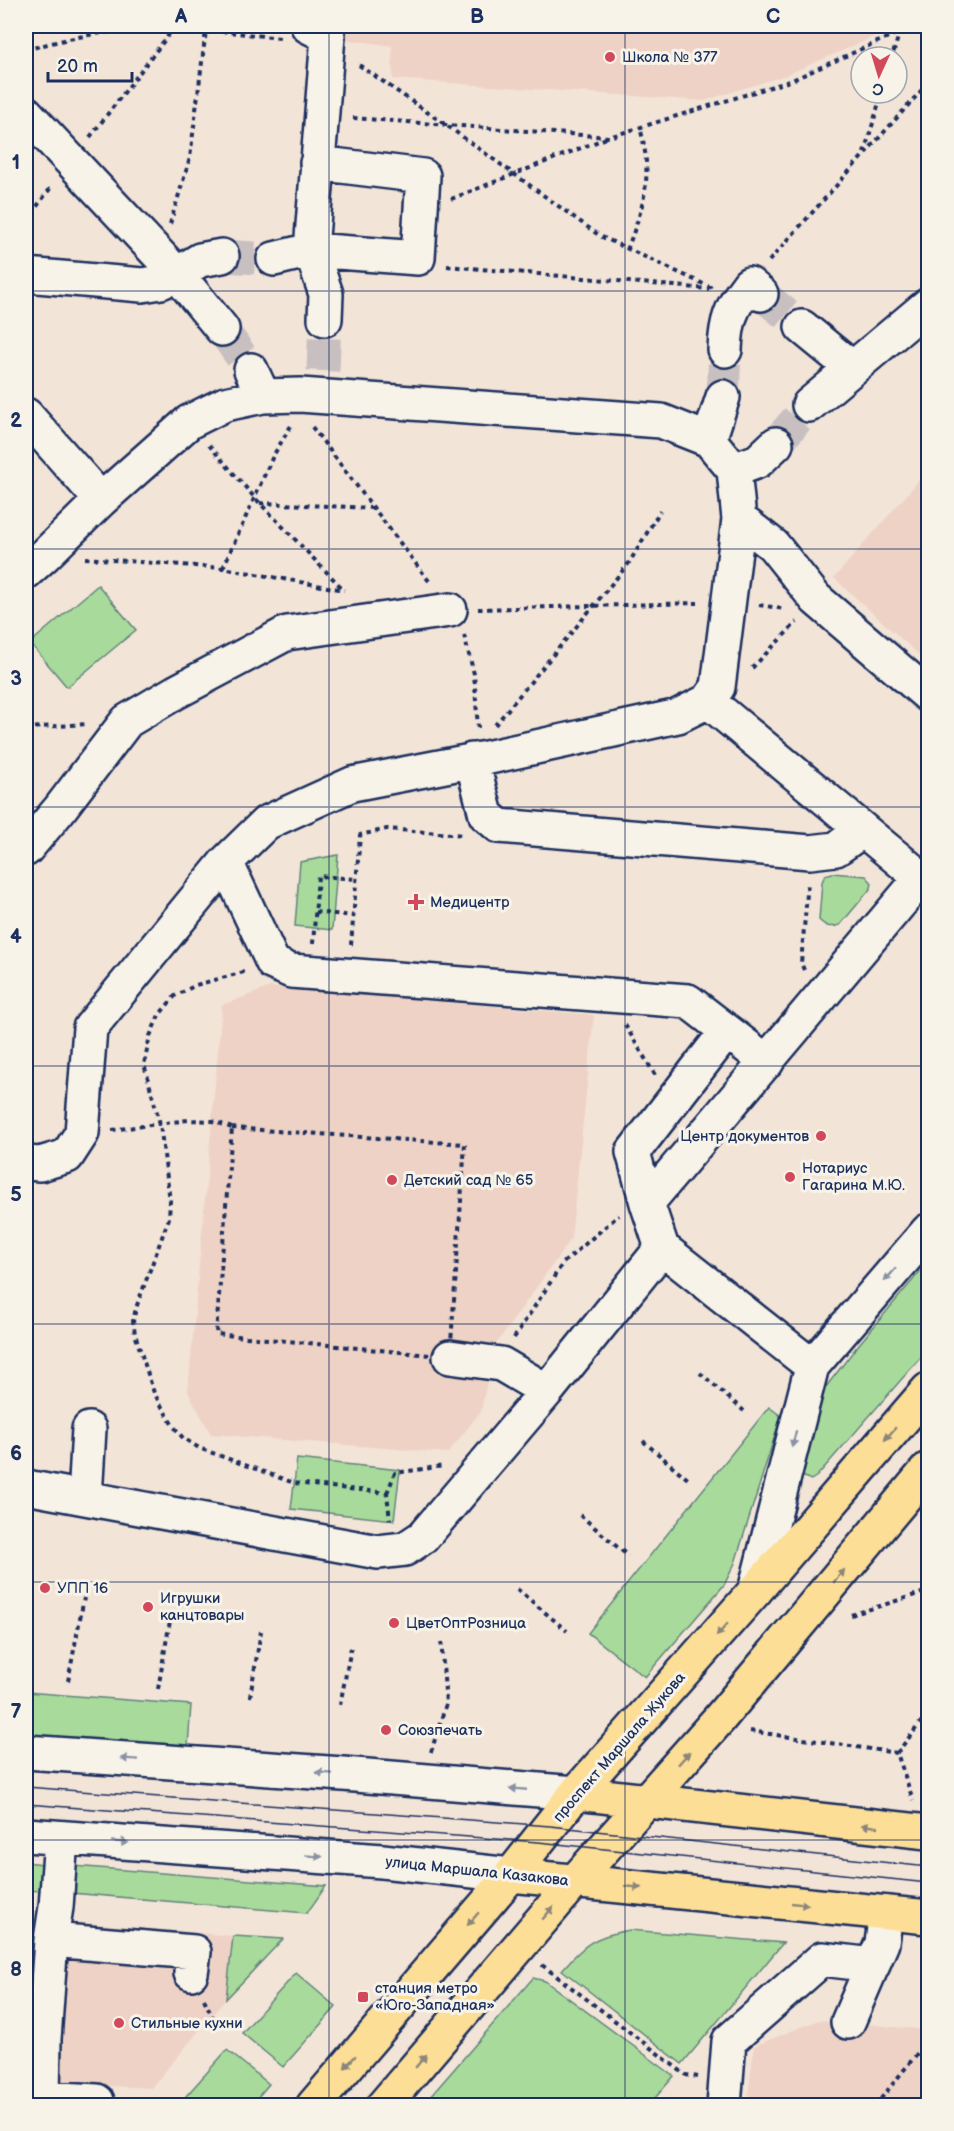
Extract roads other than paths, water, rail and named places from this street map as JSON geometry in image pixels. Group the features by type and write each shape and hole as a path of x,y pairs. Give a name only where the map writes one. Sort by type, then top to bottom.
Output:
{"main road":[{"name":"проспект Маршала Жукова","path":"313,2106 511,1875 576,1793 755,1591 928,1390"},
{"path":"383,2106 575,1881 720,1718 928,1470"},
{"path":"576,1793 928,1833"},
{"name":"улица Маршала Казакова","path":"511,1875 928,1917"}],"street":[{"path":"318,31 317,163 311,249 326,294 325,319"},
{"path":"26,113 169,266 222,330"},
{"path":"274,259 311,249 418,258 423,176 317,163"},
{"path":"169,266 222,256"},
{"path":"26,275 142,285 161,282 169,266"},
{"path":"725,350 726,325 735,303 749,284 763,280"},
{"path":"809,405 928,305"},
{"path":"802,327 852,368"},
{"path":"26,1163 40,1164 67,1156 82,1133 90,1028 226,862 266,823 352,784 477,754 678,716 708,701 718,687 739,519 734,470 709,440 661,422 311,393 257,383 225,404 189,422 101,500 35,564"},
{"path":"709,440 723,397"},
{"path":"26,415 101,500"},
{"path":"734,470 758,461 776,444"},
{"path":"739,519 773,545 816,599 928,695"},
{"path":"26,849 127,721 176,692 286,633 450,610"},
{"path":"647,1203 921,878 708,701"},
{"path":"477,754 486,815 499,826 810,852 836,849 863,830"},
{"path":"226,862 273,963 291,971 688,1001 766,1062"},
{"path":"728,1031 633,1152 662,1248 812,1366"},
{"path":"755,1591 812,1366 928,1231"},
{"path":"26,1486 378,1552 405,1550 423,1537 548,1391 662,1248"},
{"path":"450,1357 501,1364 548,1391"},
{"path":"85,1498 89,1429"},
{"path":"26,1752 576,1793"},
{"name":"улица Маршала Казакова","path":"26,1835 382,1861 511,1875"},
{"path":"61,1838 56,1907 38,1939 44,2039 44,2098 97,2101"},
{"path":"848,2022 882,1943 886,1913"},
{"path":"26,1998 29,1938 194,1952 198,1988"},
{"path":"724,2106 729,2041 822,1959 873,1965"}],"tunnel":[{"path":"222,256 274,259"},
{"path":"761,294 802,327"},
{"path":"323,371 325,319"},
{"path":"222,329 251,370"},
{"path":"723,397 725,350"},
{"path":"776,444 809,405"}],"tram line":[{"path":"26,1787 550,1826 928,1867"},
{"path":"26,1804 538,1842 928,1883"}],"place":[{"name":"Школа № 377","path":"610,57"},
{"name":"Медицентр","path":"416,902"},
{"name":"Центр документов","path":"821,1136"},
{"name":"Нотариус Гагарина М.Ю.","path":"790,1177"},
{"name":"Детский сад № 65","path":"392,1180"},
{"name":"УПП 16","path":"45,1588"},
{"name":"Игрушки канцтовары","path":"148,1607"},
{"name":"ЦветОптРозница","path":"394,1623"},
{"name":"Союзпечать","path":"386,1730"},
{"name":"станция метро «Юго-Западная»","path":"363,1997"},
{"name":"Стильные кухни","path":"119,2023"}]}
